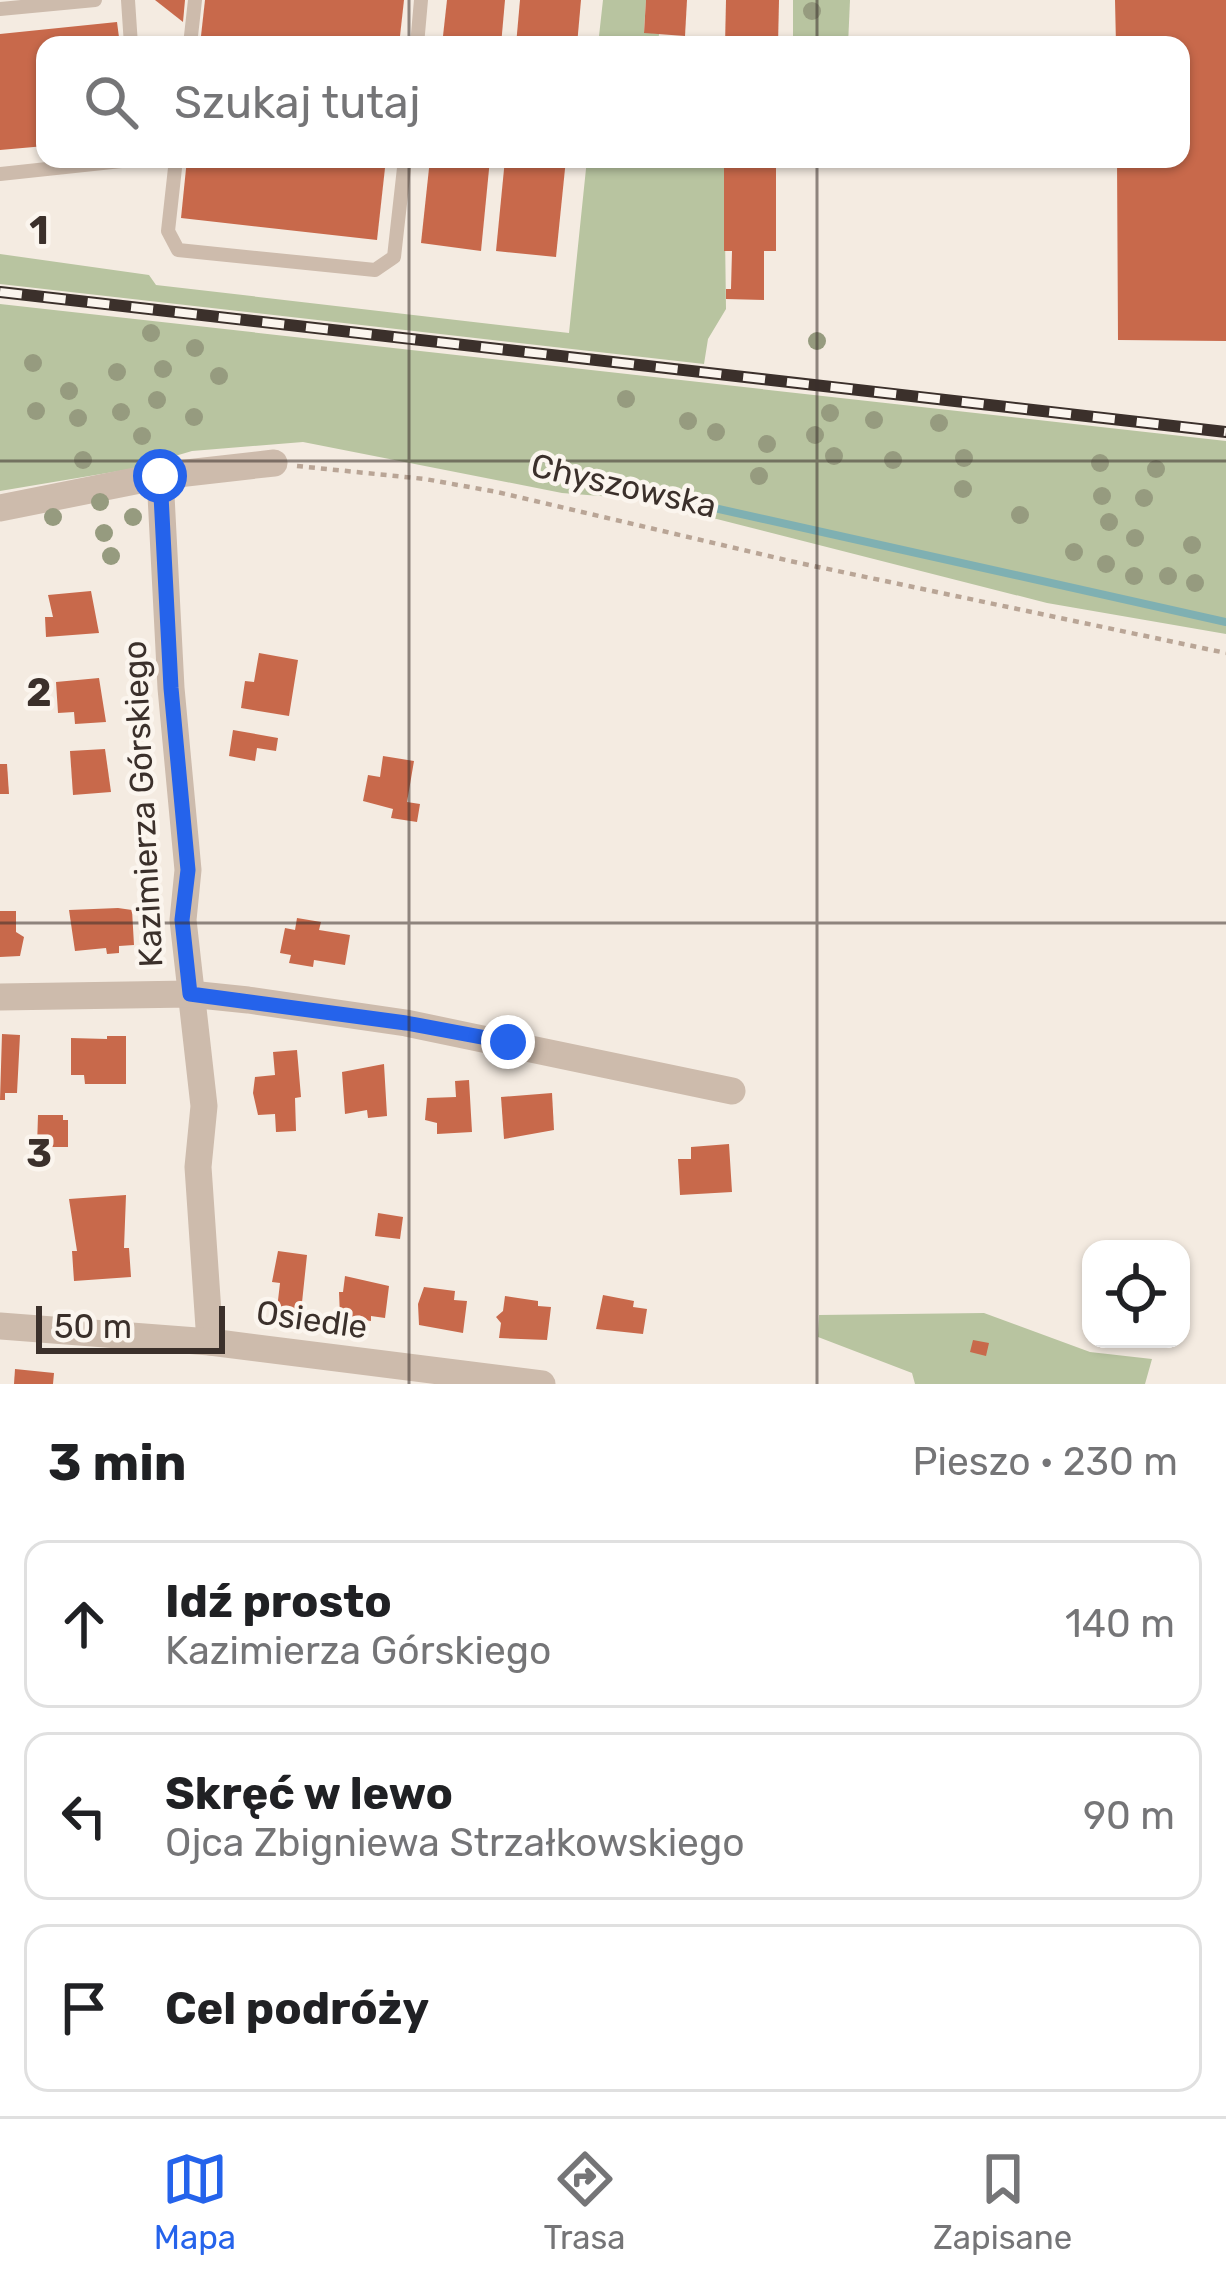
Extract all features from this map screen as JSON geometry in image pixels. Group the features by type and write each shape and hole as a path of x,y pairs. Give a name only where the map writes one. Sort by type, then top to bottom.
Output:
{"street":[{"path":"0,508 160,476 274,463"},
{"name":"Kazimierza Górskiego","path":"160,476 171,688 188,870 182,920 204,1106 198,1166 210,1342"},
{"path":"0,997 190,994 406,1023 732,1091"},
{"name":"Osiedle","path":"0,1326 210,1342 542,1384"}],"lane":[{"path":"0,9 95,0"},
{"path":"128,0 130,36"},
{"path":"191,36 195,0"},
{"path":"418,36 422,0"},
{"path":"0,174 56,168"},
{"path":"175,168 168,231 178,250 375,270 394,257 404,168"}],"path":[{"name":"Chyszowska","path":"274,463 425,479 497,492 1043,617 1226,653"}],"green space":[{"path":"603,0 646,0 644,32 659,34 659,36 599,36"},
{"path":"793,0 850,0 848,36 793,36"},
{"path":"586,168 724,168 726,309 708,339 704,364 0,284 0,254 149,275 156,285 569,333"},
{"path":"0,304 1226,441 1226,634 1047,603 638,499 562,493 303,442 192,451 131,469 0,491"},
{"path":"984,1313 1090,1352 1152,1359 1145,1384 915,1384 912,1373 818,1337 819,1315"}],"building":[{"path":"155,0 185,0 183,22"},
{"path":"205,0 404,0 400,36 201,36"},
{"path":"447,0 505,0 502,36 443,36"},
{"path":"520,0 581,0 578,36 517,36"},
{"path":"646,0 687,0 685,36 644,33"},
{"path":"726,0 779,0 778,36 725,36"},
{"path":"1115,0 1226,0 1226,341 1118,340 1117,168 1190,168 1190,36 1116,36"},
{"path":"117,22 119,36 36,36 36,147 0,150 0,34"},
{"path":"186,168 385,168 377,240 181,218"},
{"path":"429,168 489,168 481,251 421,243"},
{"path":"504,168 565,168 556,257 496,251"},
{"path":"724,168 776,168 776,251 764,251 764,300 726,299 726,289 731,289 732,251 724,251"},
{"path":"91,591 99,633 46,637 45,617 53,617 48,595"},
{"path":"259,653 298,660 289,716 241,708 245,681 254,682"},
{"path":"99,678 106,722 75,724 74,712 58,713 56,682"},
{"path":"233,730 278,738 276,751 257,748 255,761 229,756"},
{"path":"105,749 111,792 73,795 70,751"},
{"path":"383,756 414,761 407,802 420,804 417,822 391,818 393,809 363,801 368,775 380,777"},
{"path":"0,764 7,764 9,794 0,794"},
{"path":"69,910 132,910 134,945 119,946 119,953 107,954 106,948 75,951"},
{"path":"0,911 16,911 16,932 24,937 20,956 0,957"},
{"path":"297,918 321,922 319,930 350,935 345,965 314,960 313,967 289,963 291,955 280,953 285,928 295,930"},
{"path":"2,1034 20,1035 17,1093 5,1093 5,1100 0,1100"},
{"path":"126,1036 126,1084 85,1084 84,1075 71,1075 71,1038"},
{"path":"297,1050 301,1097 295,1098 296,1131 276,1132 275,1114 258,1115 255,1077 275,1075 273,1052"},
{"path":"384,1064 387,1116 368,1118 367,1110 345,1114 342,1072"},
{"path":"469,1080 472,1132 437,1134 437,1123 425,1120 427,1098 456,1097 455,1081"},
{"path":"552,1093 554,1130 504,1139 501,1097"},
{"path":"38,1115 63,1115 68,1120 68,1147 37,1147"},
{"path":"729,1144 732,1192 680,1195 678,1159 691,1159 691,1147"},
{"path":"126,1195 124,1248 129,1248 131,1277 74,1281 72,1251 77,1251 69,1199"},
{"path":"378,1213 403,1217 400,1239 375,1236"},
{"path":"278,1251 307,1255 301,1312 277,1309 280,1283 272,1282"},
{"path":"345,1276 389,1286 385,1318 340,1317 339,1292 343,1292"},
{"path":"424,1287 455,1291 454,1300 467,1301 463,1333 419,1325 418,1304"},
{"path":"603,1295 634,1301 633,1307 647,1309 643,1334 596,1329"},
{"path":"505,1296 551,1307 547,1340 499,1338 501,1323 496,1317 503,1311"},
{"path":"973,1340 989,1343 986,1356 970,1352"},
{"path":"15,1369 54,1373 53,1384 14,1384"}],"waterway":[{"path":"611,485 1226,622"}],"railway":[{"path":"0,292 1226,432"}],"route":[{"path":"160,476 171,688 188,870 182,920 190,994 508,1042"}]}
